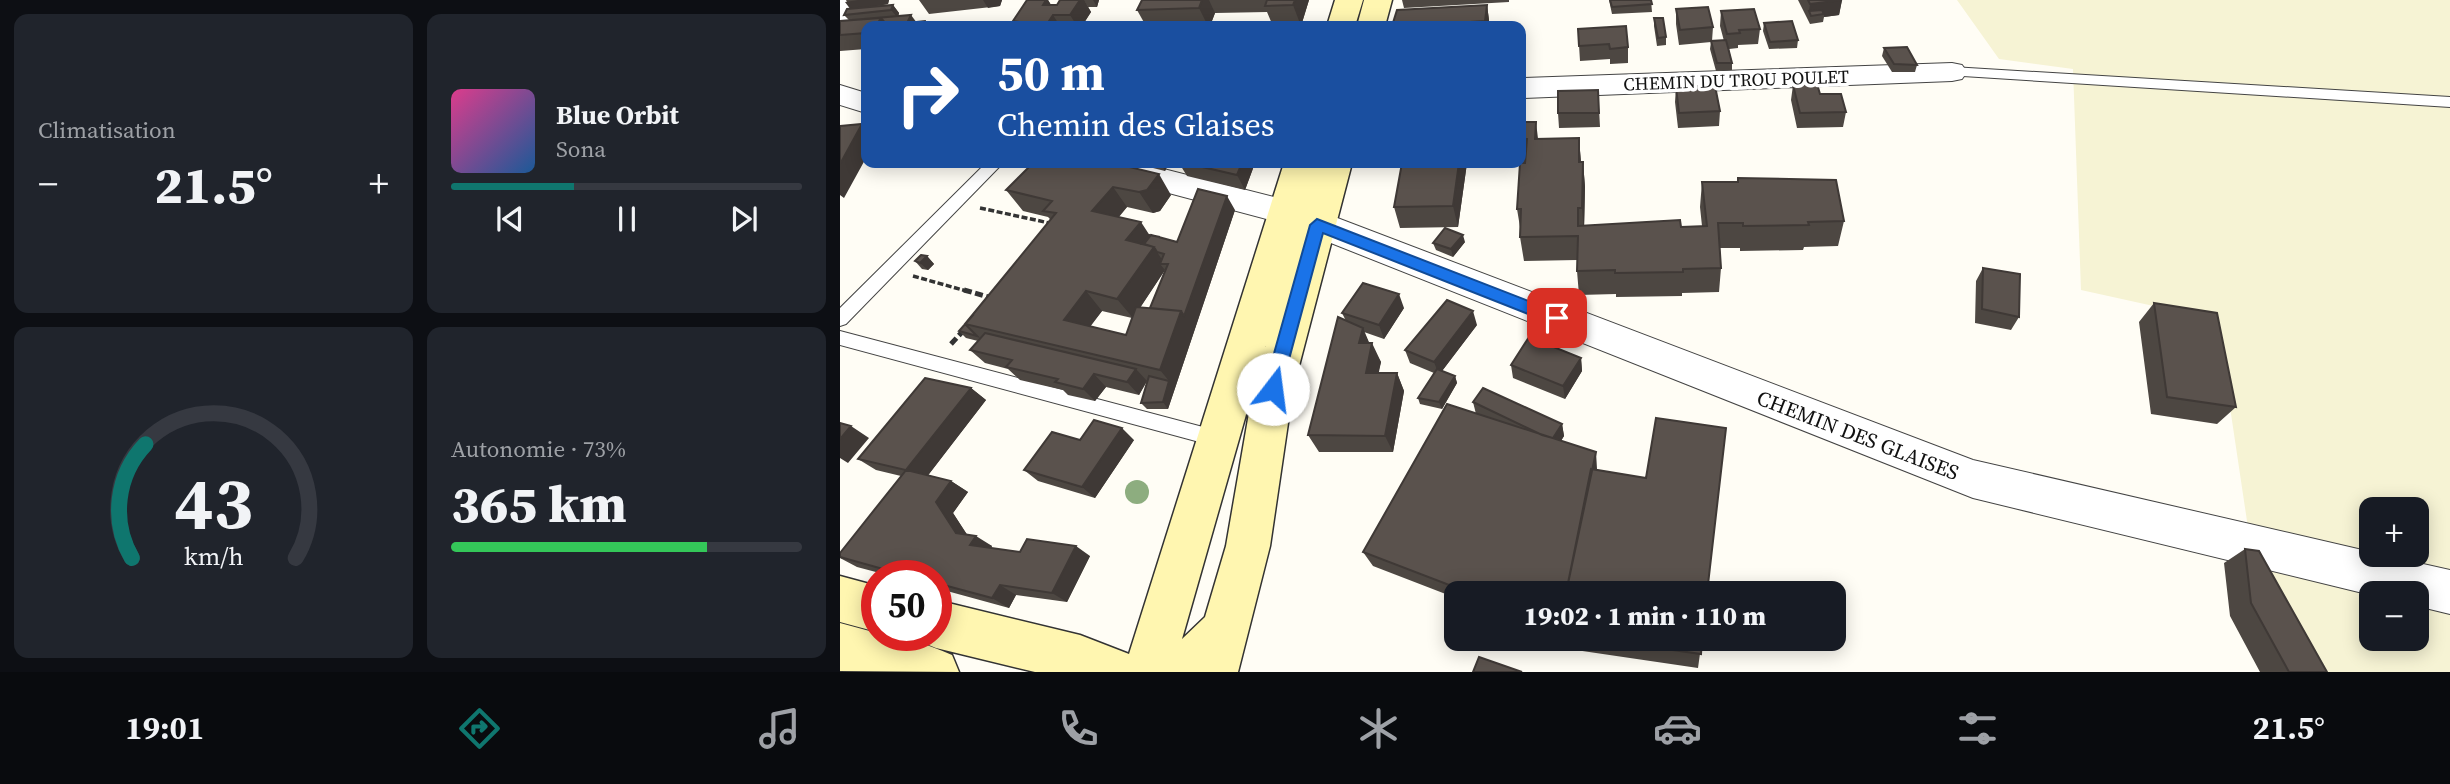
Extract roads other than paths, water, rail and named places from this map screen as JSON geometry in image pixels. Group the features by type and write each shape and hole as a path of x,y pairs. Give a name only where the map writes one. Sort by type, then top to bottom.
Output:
{"main road":[{"path":"1343,21 1349,0"},
{"path":"1372,21 1378,0"},
{"path":"1182,672 1219,652 1248,546 1302,218 1301,168"},
{"path":"1148,672 1218,439 1302,218 1332,168"},
{"path":"840,599 861,605"},
{"path":"952,628 1080,659 1113,672"},
{"path":"840,647 935,672"}],"street":[{"path":"840,16 845,0"},
{"name":"CHEMIN DU TROU POULET","path":"1526,88 1952,72"},
{"path":"840,95 861,101"},
{"name":"CHEMIN DES GLAISES","path":"1116,168 1302,218 1973,479 2450,592"}],"lane":[{"path":"1952,72 2450,102"},
{"path":"840,319 990,168"},
{"path":"840,338 1218,439"}]}
